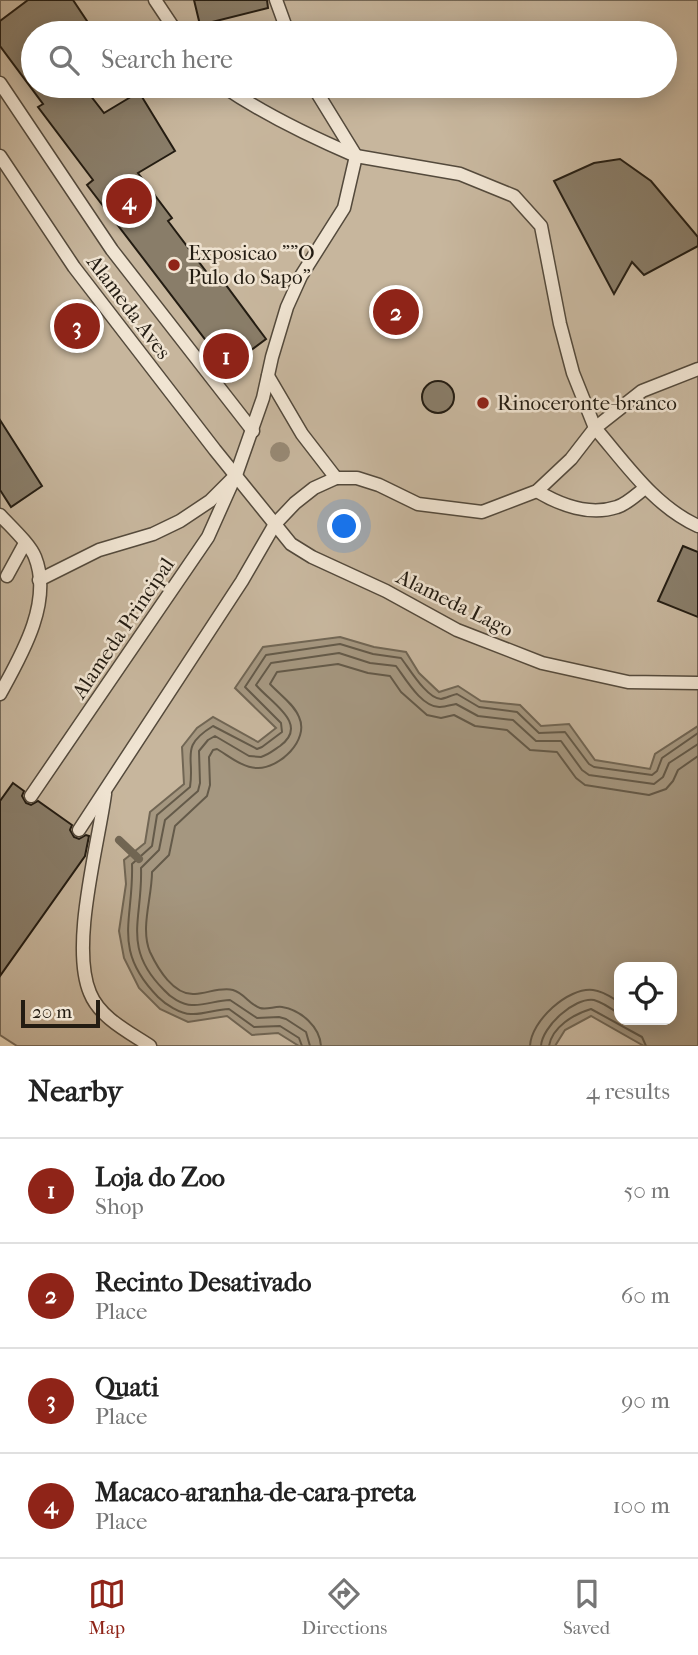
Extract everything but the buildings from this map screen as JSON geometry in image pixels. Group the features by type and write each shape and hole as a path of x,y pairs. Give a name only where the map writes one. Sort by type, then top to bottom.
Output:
{"lane":[{"path":"155,0 169,21"},
{"path":"276,0 284,21"},
{"name":"Alameda Aves","path":"0,83 112,250 253,431"},
{"path":"242,98 309,136 356,156 460,174 514,196 541,226 560,324 573,373 595,428 645,488 683,519 698,526"},
{"path":"320,98 356,156"},
{"name":"Alameda Aves","path":"0,156 74,267 236,475"},
{"name":"Alameda Principal","path":"31,796 208,537 253,431 287,307 301,276 344,208 356,156"},
{"path":"79,830 242,581 275,524 314,488 336,478 357,478 379,485 418,504 482,512 537,491 571,459 595,428 642,391 698,369"},
{"path":"268,376 302,434 336,478"},
{"path":"39,580 99,550 153,534 180,521 210,500 236,475"},
{"name":"Alameda Lago","path":"236,475 291,544 457,630 541,663 628,682 698,683"},
{"path":"537,491 556,503 600,510 619,507 645,488"},
{"path":"0,515 35,556 39,580 34,625 27,644 0,694"},
{"path":"7,576 24,543"},
{"path":"105,791 84,926 84,967 90,994 110,1019 150,1046"}],"shaded area":[{"path":"0,0 698,0 698,1046 17,1046 0,1035"}],"water":[{"path":"340,637 374,647 406,652 419,673 439,692 458,686 481,701 520,705 541,726 569,724 595,760 650,769 655,754 698,726 698,1046 644,1046 591,1016 565,1030 555,1046 299,1046 278,1033 252,1035 227,1016 188,1022 160,1009 139,988 124,958 119,931 126,884 124,860 145,843 150,812 184,784 182,747 197,728 213,717 258,742 276,728 235,688 263,647"}],"waterway":[{"path":"119,840 139,859"}],"place":[{"name":"Macaco-aranha-de-cara-preta","path":"129,201"},
{"name":"Exposicao \"\"O Pulo do Sapo\"","path":"174,265"},
{"name":"Recinto Desativado","path":"396,312"},
{"name":"Quati","path":"77,326"},
{"name":"Loja do Zoo","path":"226,356"},
{"name":"Rinoceronte-branco","path":"483,403"}]}
